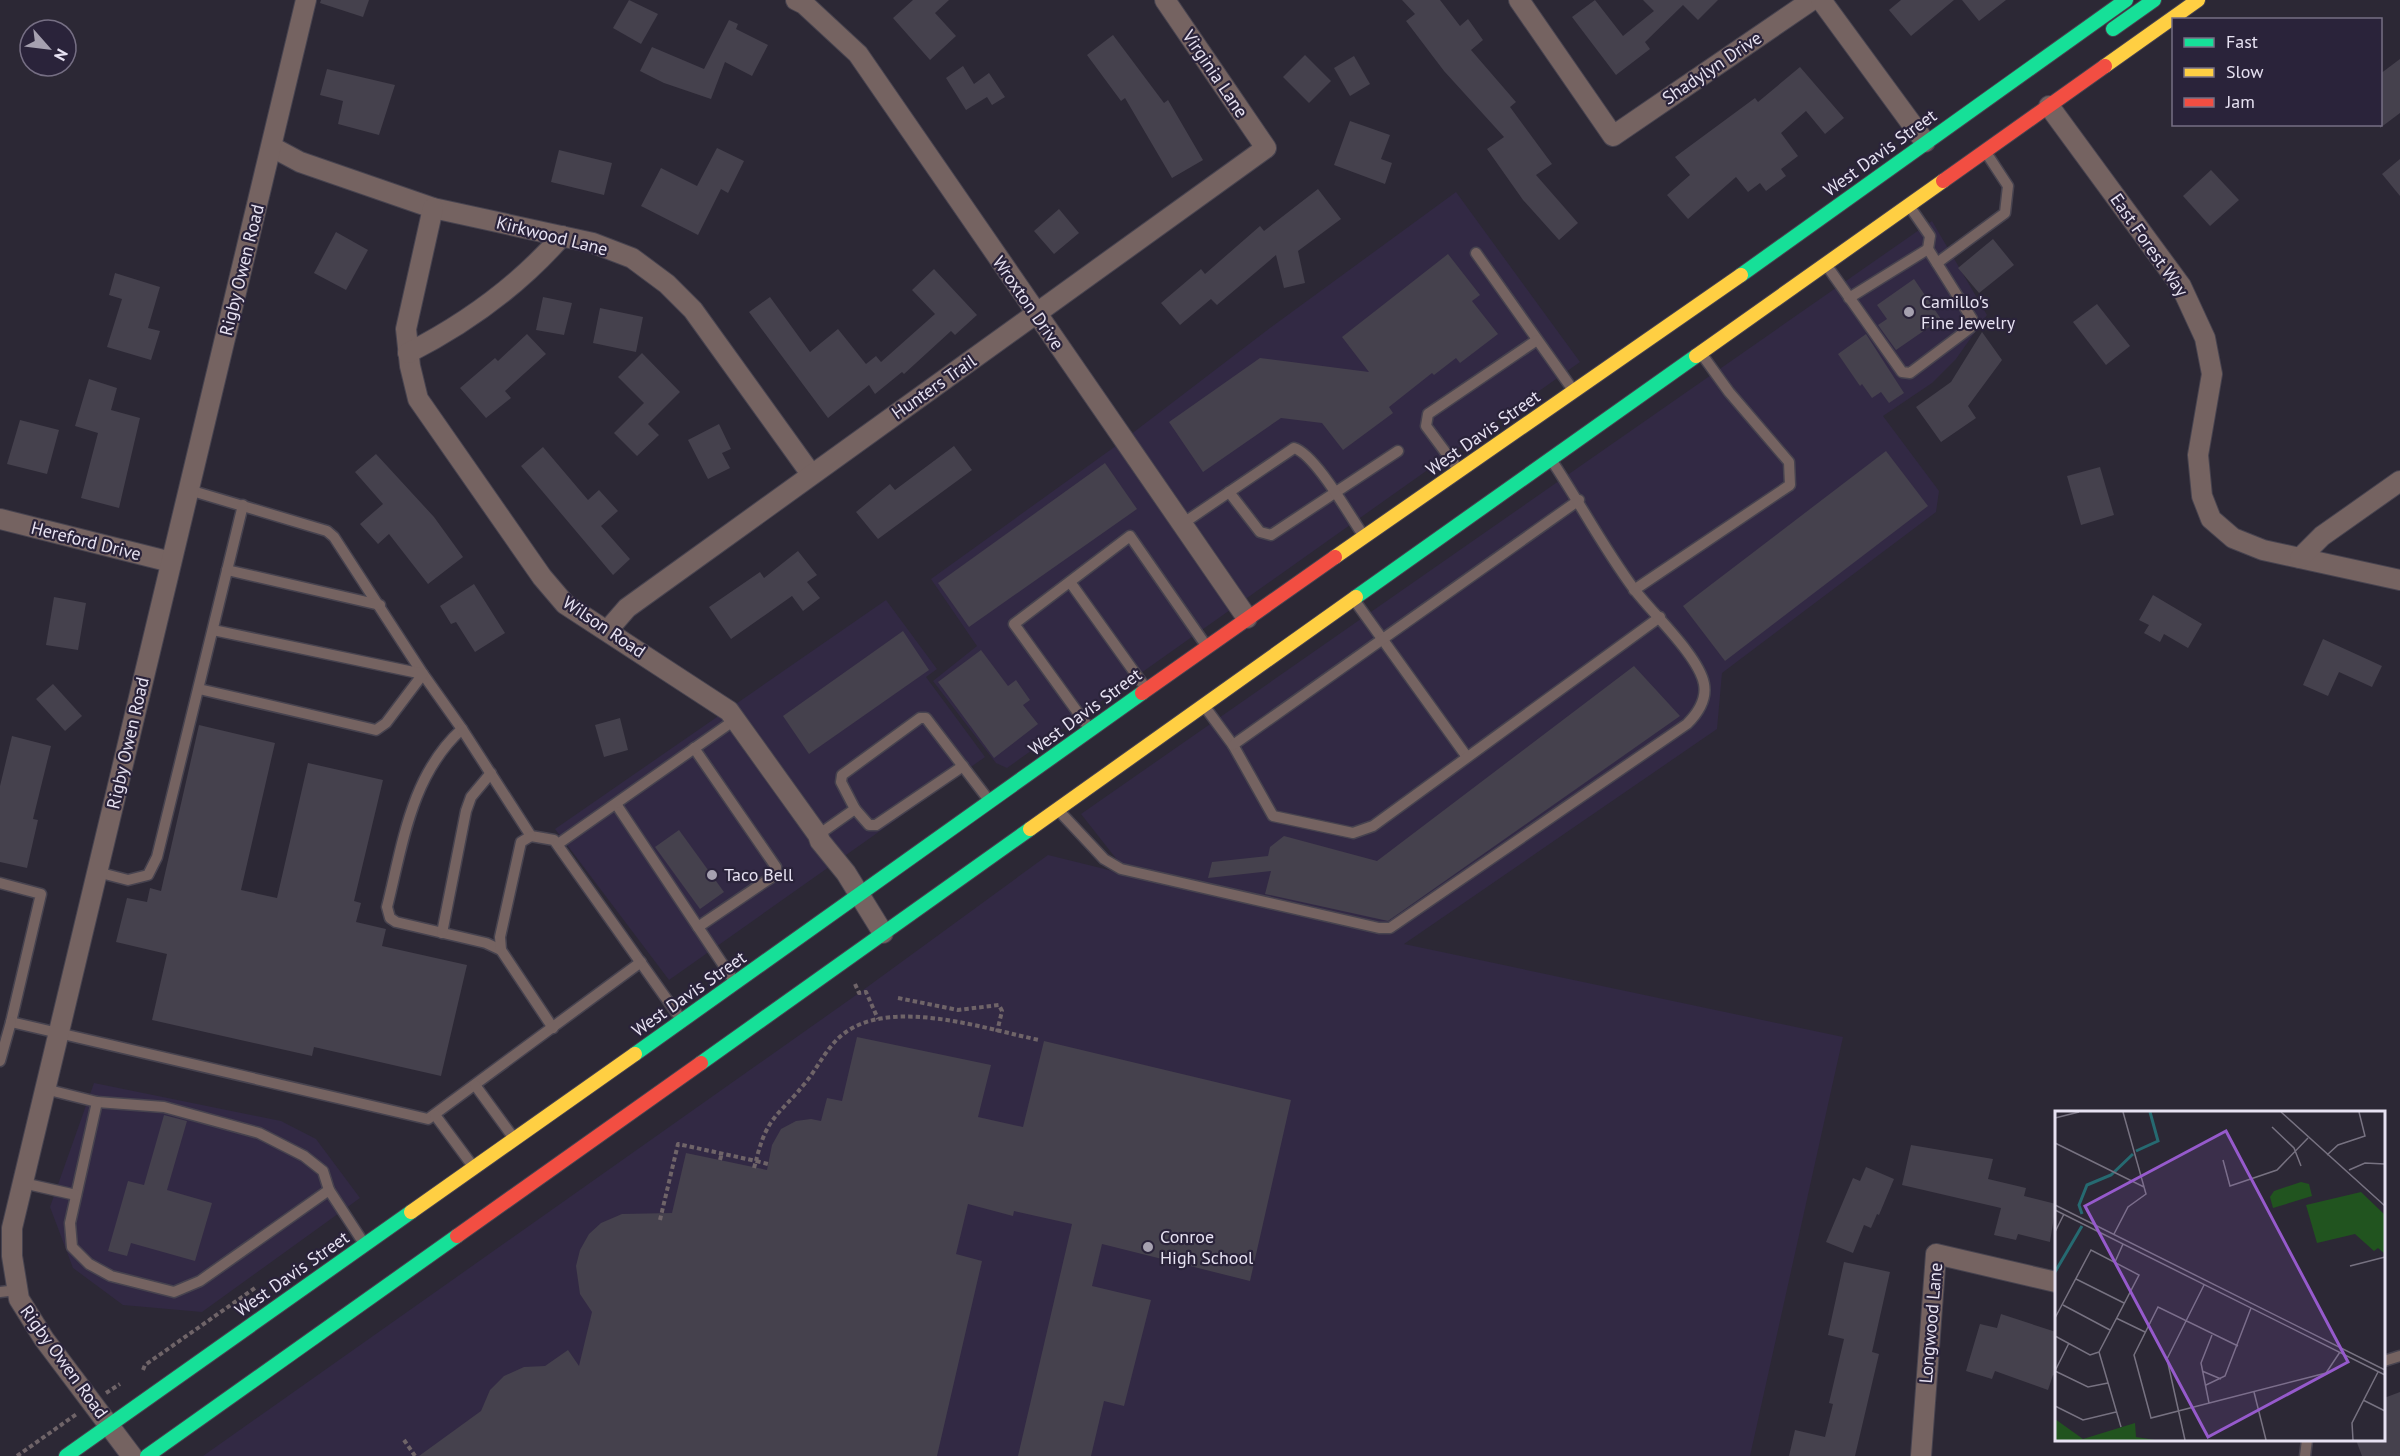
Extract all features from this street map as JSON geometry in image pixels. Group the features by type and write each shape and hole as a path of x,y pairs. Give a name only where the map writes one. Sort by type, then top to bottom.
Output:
{"main road":[{"name":"West Davis Street","path":"66,1456 859,896 1247,618 1366,542 1460,471 1574,391 1927,149 2126,0"},
{"path":"2105,35 2154,0"},
{"path":"147,1456 1203,704 1985,151 2045,98 2198,0"},
{"path":"1786,291 1801,265 1838,238"},
{"path":"1681,335 1700,304"},
{"path":"1547,442 1550,458"},
{"path":"1160,735 1180,703"},
{"path":"514,1140 520,1155"},
{"path":"366,1301 378,1273"}],"street":[{"name":"Rigby Owen Road","path":"132,1456 44,1339 19,1299 9,1291 12,1228 306,0"},
{"name":"Wroxton Drive","path":"796,0 804,4 858,54 1247,618"},
{"name":"Virginia Lane","path":"1165,0 1266,148"},
{"name":"Shadylyn Drive","path":"1519,0 1612,136 1812,0"},
{"path":"1821,0 1927,149"},
{"name":"East Forest Way","path":"2045,98 2181,286 2205,338 2212,374 2198,455 2202,496 2211,519 2233,538 2263,550 2400,580"},
{"name":"Kirkwood Lane","path":"272,147 300,162 433,208 593,243 632,258 667,284 693,310 811,474"},
{"name":"Hunters Trail","path":"607,631 627,608 1266,148"},
{"name":"Wilson Road","path":"433,208 406,329 408,353 418,399 542,577 565,604 729,711 736,719 818,835 819,841 846,873 883,933"},
{"path":"408,353 450,331 542,259 562,236"},
{"path":"2300,558 2322,536 2400,482"},
{"name":"Hereford Drive","path":"0,519 171,562"},
{"name":"Longwood Lane","path":"1923,1456 1936,1254 2055,1282"}],"lane":[{"path":"1937,263 2005,213 2008,186 1985,151"},
{"path":"1825,264 1902,372 1910,373 1970,328 1972,319 1928,249 1930,236 1908,205"},
{"path":"1849,298 1928,249"},
{"path":"1476,253 1574,391"},
{"path":"1460,471 1426,426 1428,414 1537,339"},
{"path":"1634,590 1790,485 1789,462 1729,392 1701,352"},
{"path":"1182,524 1294,448 1303,451 1335,492 1366,542"},
{"path":"1229,492 1260,532 1271,535 1398,451"},
{"path":"1057,808 1104,859 1121,869 1390,928 1687,724 1697,713 1705,693 1704,682 1660,617 1634,590 1579,500 1550,458"},
{"path":"189,490 327,531 334,537 531,836"},
{"path":"1233,745 1579,500"},
{"path":"97,872 128,880 148,874 157,857 243,505"},
{"path":"1090,731 1014,624 1130,536 1206,647"},
{"path":"227,570 380,605"},
{"path":"1070,582 1147,690"},
{"path":"1353,598 1467,757"},
{"path":"1203,704 1233,745 1273,816 1353,833 1373,826 1660,617"},
{"path":"213,630 423,674"},
{"path":"198,689 376,730 386,723 423,674"},
{"path":"963,766 876,825 869,825 855,809 841,782 842,775 920,718 926,718 963,766 990,802"},
{"path":"558,844 736,719"},
{"path":"462,729 446,744 423,778 411,808 387,907 390,918 396,922 486,943 501,950"},
{"path":"694,748 776,867 775,875 698,927"},
{"path":"442,933 466,811 471,797 491,773"},
{"path":"616,804 736,983"},
{"path":"818,835 855,809"},
{"path":"553,1028 501,950 500,937 521,842 531,836 554,840 558,844 682,1021"},
{"path":"0,883 42,894 0,1061"},
{"path":"11,1022 428,1119 641,962"},
{"path":"475,1085 514,1140"},
{"path":"45,1089 97,1102 164,1107 259,1133 304,1156 322,1171 329,1190 365,1245"},
{"path":"97,1102 70,1223 72,1246 89,1264 111,1276 174,1292 200,1281 329,1190"},
{"path":"435,1114 475,1168"},
{"path":"23,1183 76,1195"},
{"path":"2385,1361 2400,1356"},
{"path":"2305,1456 2307,1441"}],"path":[{"path":"861,979 855,984 859,993 866,992 878,1020"},
{"path":"898,998 958,1010 999,1005 1002,1011 997,1032"},
{"path":"754,1168 762,1137 770,1121 801,1089 837,1040 848,1030 878,1020 922,1016 1039,1040"},
{"path":"660,1220 678,1143 768,1164"},
{"path":"720,1160 722,1153"},
{"path":"404,1440 415,1456"}],"shaded area":[{"path":"1456,192 1580,362 1007,768 996,763 933,681 977,646 931,579 1113,448 1270,328"},
{"name":"Conroe High School","path":"1932,221 1987,315 1956,359 1932,383 1883,416 1939,491 1936,512 1722,673 1717,729 1404,944 1843,1037 1750,1456 203,1456 859,993 1048,855 1129,875 1081,814"},
{"path":"886,600 937,669 926,677 985,757 669,980 555,829"},
{"path":"94,1083 281,1121 316,1139 360,1198 202,1312 123,1305 73,1268 50,1207"}],"building":[{"path":"321,0 369,0 363,17 320,3"},
{"path":"629,0 658,14 641,44 613,28"},
{"path":"913,0 949,0 935,13 956,36 930,60 893,18"},
{"path":"1402,0 1440,0 1460,26 1468,19 1483,40 1471,50 1516,102 1510,107 1552,164 1536,175 1578,223 1559,240 1523,200 1487,149 1504,137 1444,71 1406,21 1415,14"},
{"path":"1595,0 1623,36 1654,11 1643,0 1718,0 1698,20 1683,5 1645,42 1650,49 1616,75 1572,17"},
{"path":"1901,0 1954,0 1911,36 1889,10"},
{"path":"1962,0 2006,0 1979,21"},
{"path":"729,20 738,24 736,29 768,45 752,76 725,62 711,99 664,83 640,71 652,47 704,69"},
{"path":"1113,35 1164,103 1168,100 1203,160 1172,178 1125,98 1121,101 1087,55"},
{"path":"1305,55 1331,81 1309,103 1283,77"},
{"path":"1354,56 1370,84 1350,96 1334,68"},
{"path":"2400,59 2400,113 2380,128 2382,126 2382,72"},
{"path":"963,66 974,84 989,73 1005,97 992,105 987,97 966,110 946,78"},
{"path":"1800,67 1844,118 1825,134 1806,111 1781,133 1798,156 1781,169 1786,176 1766,191 1760,183 1748,192 1736,177 1688,219 1667,195 1690,175 1675,157 1755,98 1758,102"},
{"path":"327,69 395,85 379,135 338,124 343,101 320,95"},
{"path":"1350,121 1390,135 1381,159 1392,163 1385,184 1334,165"},
{"path":"717,148 744,161 728,193 721,189 698,235 641,206 661,168 697,186"},
{"path":"559,150 612,163 604,195 551,182"},
{"path":"2400,159 2400,196 2382,174"},
{"path":"2211,170 2239,200 2210,226 2183,196"},
{"path":"1318,189 1341,219 1298,251 1305,283 1284,288 1276,255 1217,305 1211,299 1180,325 1161,303 1201,269 1205,274 1260,226 1264,231"},
{"path":"1059,209 1079,233 1054,254 1034,231"},
{"path":"336,232 368,250 346,290 314,273"},
{"path":"1993,239 2014,265 1979,293 1958,268"},
{"path":"1448,254 1480,295 1472,301 1498,334 1460,363 1456,358 1434,375 1432,373 1389,407 1393,413 1343,450 1322,423 1281,418 1203,472 1169,422 1260,358 1369,372 1342,337"},
{"path":"934,269 977,315 955,335 951,331 904,374 902,372 875,394 869,385 828,418 749,312 770,297 810,352 838,329 866,364 876,356 881,362 935,314 912,290"},
{"path":"115,273 160,287 148,328 160,331 151,360 107,347 122,299 109,295"},
{"name":"Camillo's Fine Jewelry","path":"1914,279 1941,319 1896,350 1878,325 1887,319 1877,305"},
{"path":"543,297 572,303 564,335 536,330"},
{"path":"2097,304 2130,346 2106,365 2073,322"},
{"path":"600,308 643,317 636,352 593,343"},
{"path":"1982,332 2002,360 1968,406 1976,418 1941,442 1916,407 1951,382"},
{"path":"527,334 546,354 505,391 511,398 486,418 460,388 495,358 498,361"},
{"path":"1866,334 1904,393 1889,403 1881,392 1872,398 1862,384 1860,386 1838,354"},
{"path":"642,353 680,392 648,424 659,435 637,456 614,433 644,403 618,377"},
{"path":"89,379 117,388 111,410 140,418 119,508 81,498 98,433 75,426"},
{"path":"20,420 59,430 47,474 7,464"},
{"path":"719,424 731,449 722,453 730,468 708,479 688,440"},
{"path":"954,446 972,470 878,539 856,512 890,484 895,490"},
{"path":"543,447 588,500 599,490 618,511 601,526 630,559 613,575 521,466"},
{"path":"1886,451 1928,506 1725,661 1683,606"},
{"path":"376,454 434,517 463,557 428,584 389,534 378,544 360,524 383,504 355,472"},
{"path":"1105,463 1137,509 969,627 938,583"},
{"path":"2100,467 2114,515 2081,525 2067,476"},
{"path":"798,551 817,575 807,582 820,598 803,611 792,596 731,639 709,607 760,572 764,578"},
{"path":"474,584 505,633 475,652 456,622 451,624 440,606"},
{"path":"2153,595 2202,624 2188,648 2164,634 2160,642 2144,633 2149,625 2139,620"},
{"path":"54,597 86,603 78,650 46,645"},
{"path":"903,631 929,670 809,754 783,716"},
{"path":"2323,639 2382,666 2372,687 2339,672 2328,696 2303,685"},
{"path":"981,650 1008,686 1016,680 1030,700 1023,705 1038,724 994,758 938,682"},
{"path":"1634,666 1680,716 1388,921 1265,894 1271,871 1208,878 1212,862 1268,856 1270,847 1284,836 1377,861"},
{"path":"53,684 82,716 65,731 36,699"},
{"path":"620,718 628,750 604,757 595,725"},
{"path":"199,725 275,743 241,890 277,898 308,763 383,780 354,901 361,903 356,922 386,929 382,946 467,965 441,1076 314,1047 312,1056 152,1020 167,954 116,942 127,898 147,902 150,888 161,891"},
{"path":"12,736 51,746 33,819 38,820 27,868 0,862 0,786"},
{"path":"679,830 724,892 700,909 655,847"},
{"name":"Conroe High School","path":"857,1037 991,1065 978,1117 1023,1127 1044,1041 1291,1100 1250,1281 1102,1244 1092,1286 1151,1300 1124,1406 1104,1401 1091,1456 1018,1456 1072,1224 1014,1211 1013,1216 968,1204 956,1254 982,1261 937,1456 419,1456 481,1411 490,1390 504,1376 524,1367 545,1366 568,1350 579,1366 592,1312 580,1294 576,1266 580,1250 589,1234 601,1223 622,1214 672,1213 686,1153 767,1170 772,1145 781,1129 796,1121 811,1119 821,1121 827,1098 842,1101"},
{"path":"164,1115 187,1121 167,1190 212,1203 195,1261 131,1243 127,1256 108,1251 128,1181 144,1185"},
{"path":"1911,1145 1993,1159 1988,1179 2026,1188 2024,1196 2055,1204 2050,1242 2018,1234 2016,1240 1994,1235 2001,1208 1902,1185"},
{"path":"1866,1167 1894,1179 1879,1215 1877,1214 1871,1228 1864,1225 1853,1253 1826,1242 1853,1178 1860,1181"},
{"path":"1844,1262 1890,1272 1872,1352 1879,1354 1855,1456 1789,1456 1795,1430 1825,1437 1833,1404 1829,1403 1844,1339 1828,1335"},
{"path":"2001,1314 2055,1332 2055,1376 2053,1375 2048,1390 1995,1371 1992,1379 1966,1371 1980,1324 1997,1328"},
{"path":"2400,1392 2400,1456 2362,1456 2356,1441 2385,1441 2385,1398"}],"traffic: fast":[{"path":"1741,275 2126,0"},
{"path":"2113,29 2154,0"},
{"path":"1356,597 1696,356"},
{"path":"635,1054 1142,693"},
{"path":"701,1063 1030,829"},
{"path":"66,1456 411,1212"},
{"path":"147,1456 457,1236"}],"traffic: slow":[{"path":"2173,18 2198,0"},
{"path":"2105,66 2172,18"},
{"path":"1696,356 1943,181"},
{"path":"1335,557 1741,275"},
{"path":"1030,829 1356,597"},
{"path":"411,1212 635,1054"}],"traffic: jam":[{"path":"1943,181 2105,66"},
{"path":"1142,693 1335,557"},
{"path":"457,1236 701,1063"}],"place":[{"name":"Camillo's Fine Jewelry","path":"1909,312"},
{"name":"Taco Bell","path":"712,875"},
{"name":"Conroe High School","path":"1148,1247"}]}
